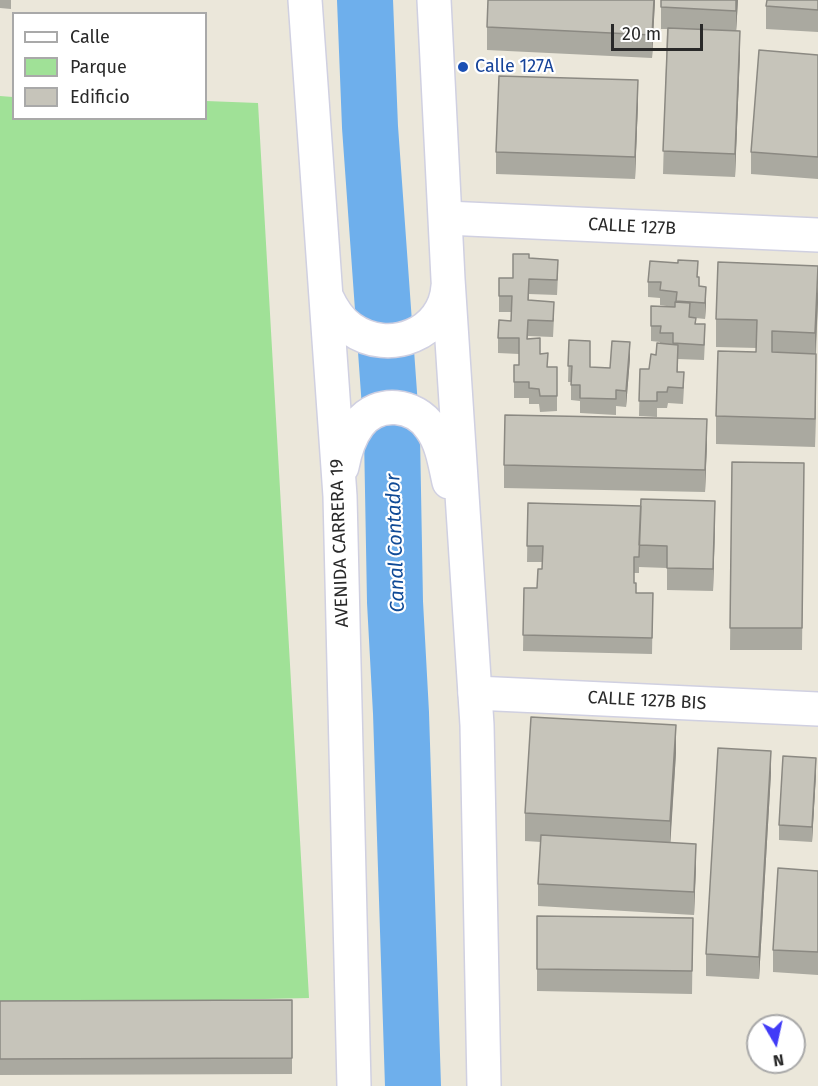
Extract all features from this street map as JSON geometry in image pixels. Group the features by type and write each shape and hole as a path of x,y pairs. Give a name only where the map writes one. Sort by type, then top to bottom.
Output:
{"main road":[{"name":"AVENIDA CARRERA 19","path":"305,0 340,496 354,1086"},
{"path":"434,0 448,279 475,693 484,1086"},
{"name":"CALLE 127B","path":"446,218 818,235"},
{"path":"326,297 336,315 350,329 368,339 380,342 403,340 424,330 432,322 445,302 448,279"},
{"path":"340,496 346,445 361,421 385,408 412,411 424,419 433,430 442,453 469,587"},
{"name":"CALLE 127B BIS","path":"475,693 818,709"}],"green space":[{"path":"0,96 12,97 12,120 207,120 207,101 258,103 309,998 0,1005"}],"building":[{"path":"488,0 654,0 652,35 487,27"},
{"path":"661,0 736,0 736,11 661,7"},
{"path":"767,0 818,0 818,10 766,6"},
{"path":"668,28 740,31 735,154 663,151"},
{"path":"759,50 818,55 818,157 751,152"},
{"path":"499,76 638,80 635,157 496,152"},
{"path":"513,254 529,254 529,258 558,260 557,280 529,279 528,300 554,302 553,321 528,320 527,339 540,338 540,354 548,353 547,367 557,367 557,396 540,396 539,389 529,388 529,382 514,382 514,365 519,365 519,338 498,338 499,320 511,321 512,296 499,296 499,278 513,278"},
{"path":"678,260 698,261 699,286 706,287 705,303 676,301 677,292 660,290 661,282 648,282 650,261 678,263"},
{"path":"718,262 818,266 815,333 772,331 772,352 816,354 815,419 716,416 718,351 756,352 757,320 716,319"},
{"path":"675,302 690,303 689,317 696,318 695,324 705,324 704,345 673,343 673,333 660,333 661,326 651,326 651,306 675,307"},
{"path":"569,340 590,341 590,367 610,368 612,341 630,342 626,391 616,390 616,399 580,398 580,385 571,385 572,366 568,366"},
{"path":"657,343 678,345 677,372 684,372 683,388 668,387 667,392 657,392 657,401 639,401 640,369 649,369 651,354 656,355"},
{"path":"505,415 707,419 705,470 504,465"},
{"path":"732,462 804,463 802,628 730,628"},
{"path":"641,499 715,501 713,569 667,568 667,546 639,545"},
{"path":"528,503 641,506 639,557 634,557 634,583 636,583 636,593 653,593 652,638 523,635 524,588 537,588 538,569 542,569 543,546 527,546"},
{"path":"531,717 676,725 670,821 525,813"},
{"path":"718,748 771,751 759,957 706,954"},
{"path":"783,756 816,758 812,827 779,825"},
{"path":"541,835 696,844 694,892 538,884"},
{"path":"778,868 818,871 818,952 773,950"},
{"path":"537,916 693,918 692,971 537,969"},
{"path":"292,1000 292,1058 0,1059 0,1001"}],"waterway":[{"name":"Canal Contador","path":"365,0 370,127 392,435 395,602 401,713 413,1086"}],"place":[{"name":"Calle 127A","path":"463,67"}]}
